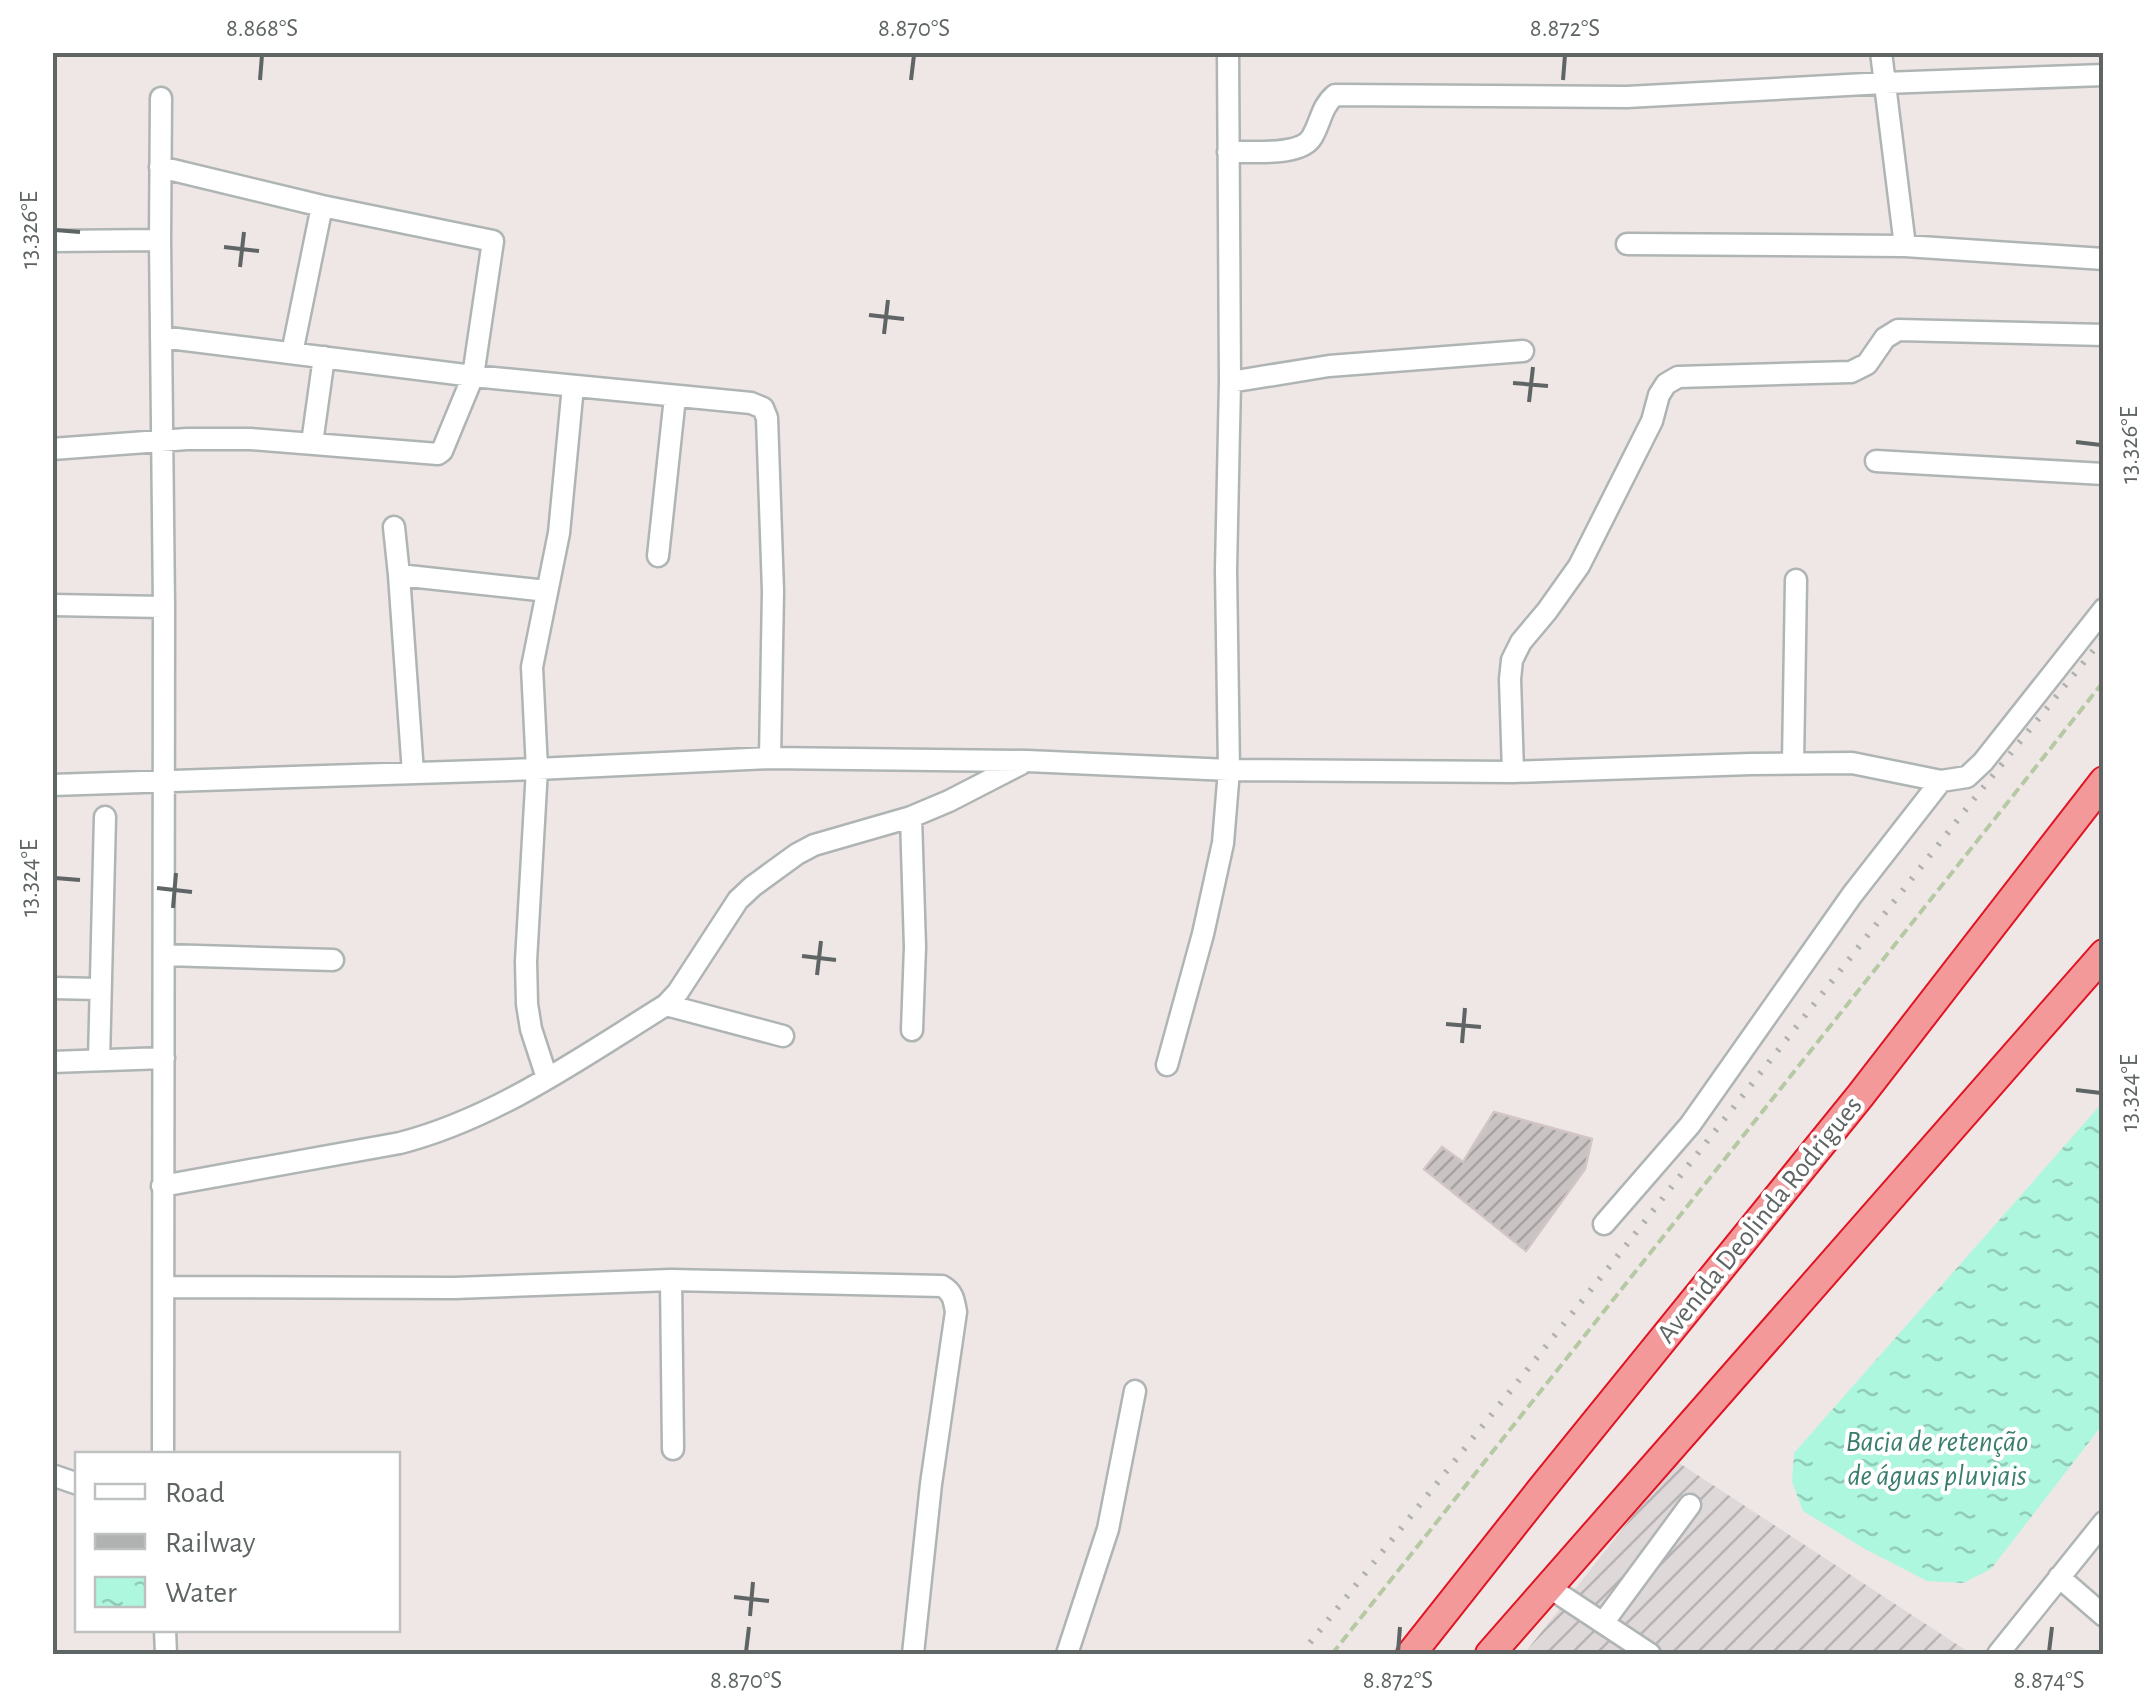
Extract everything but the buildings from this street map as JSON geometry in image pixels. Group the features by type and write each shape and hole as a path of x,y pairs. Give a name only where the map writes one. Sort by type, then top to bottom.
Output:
{"highway":[{"name":"Avenida Deolinda Rodrigues","path":"1411,1654 2094,802 2104,781"},
{"path":"1490,1654 2104,954"}],"street":[{"path":"1167,1066 1223,843 1230,770 1226,570 1230,382 1228,52"},
{"path":"1881,52 1905,246"},
{"path":"1228,152 1299,150 1311,140 1325,104 1335,96 1627,97 2104,75"},
{"path":"161,98 163,1452"},
{"path":"52,449 250,438 438,454 473,376 493,241 160,168"},
{"path":"292,353 322,206"},
{"path":"52,241 160,240"},
{"path":"1627,244 1905,246 2104,259"},
{"path":"1513,772 1512,660 1521,642 1579,566 1652,421 1666,384 1678,377 1851,372 1867,364 1885,338 1898,330 2104,335"},
{"path":"160,337 473,376 752,403 763,408 774,591 770,758"},
{"path":"1230,382 1329,366 1523,351"},
{"path":"312,443 324,357"},
{"path":"547,1078 527,1004 537,769 532,667 559,533 574,386"},
{"path":"658,556 675,397"},
{"path":"1876,461 2104,474"},
{"path":"394,527 412,773"},
{"path":"399,574 547,591"},
{"path":"1794,763 1796,580"},
{"path":"52,605 164,607"},
{"path":"52,785 770,758 1027,761 1230,770 1513,772 1852,762 1941,781 1967,776 1983,762 2104,609"},
{"path":"162,1186 400,1143 436,1134 470,1119 666,1006 738,900 814,844 949,802 1027,761"},
{"path":"1604,1224 1690,1125 1852,896 1941,781"},
{"path":"911,816 915,947 912,1030"},
{"path":"98,1060 105,818"},
{"path":"165,955 333,960"},
{"path":"52,988 99,989"},
{"path":"666,1006 784,1036"},
{"path":"52,1062 164,1058"},
{"path":"164,1287 456,1288 671,1280 929,1284 949,1290 956,1312 936,1447 913,1654"},
{"path":"671,1280 672,1449"},
{"path":"1067,1654 1108,1530 1135,1391"},
{"path":"1603,1623 1690,1505"},
{"path":"1998,1654 2104,1522"},
{"path":"2060,1577 2104,1616"},
{"path":"1550,1588 1650,1654"}],"path":[{"path":"1332,1654 2104,681"}],"shaded area":[{"path":"1676,1461 1967,1651 1524,1654"}],"water":[{"name":"Bacia de retenção de águas pluviais","path":"2103,1102 2103,1424 1991,1569 1963,1583 1927,1581 1803,1511 1792,1482 1794,1453"}],"railway":[{"path":"1301,1654 2104,637"}]}
